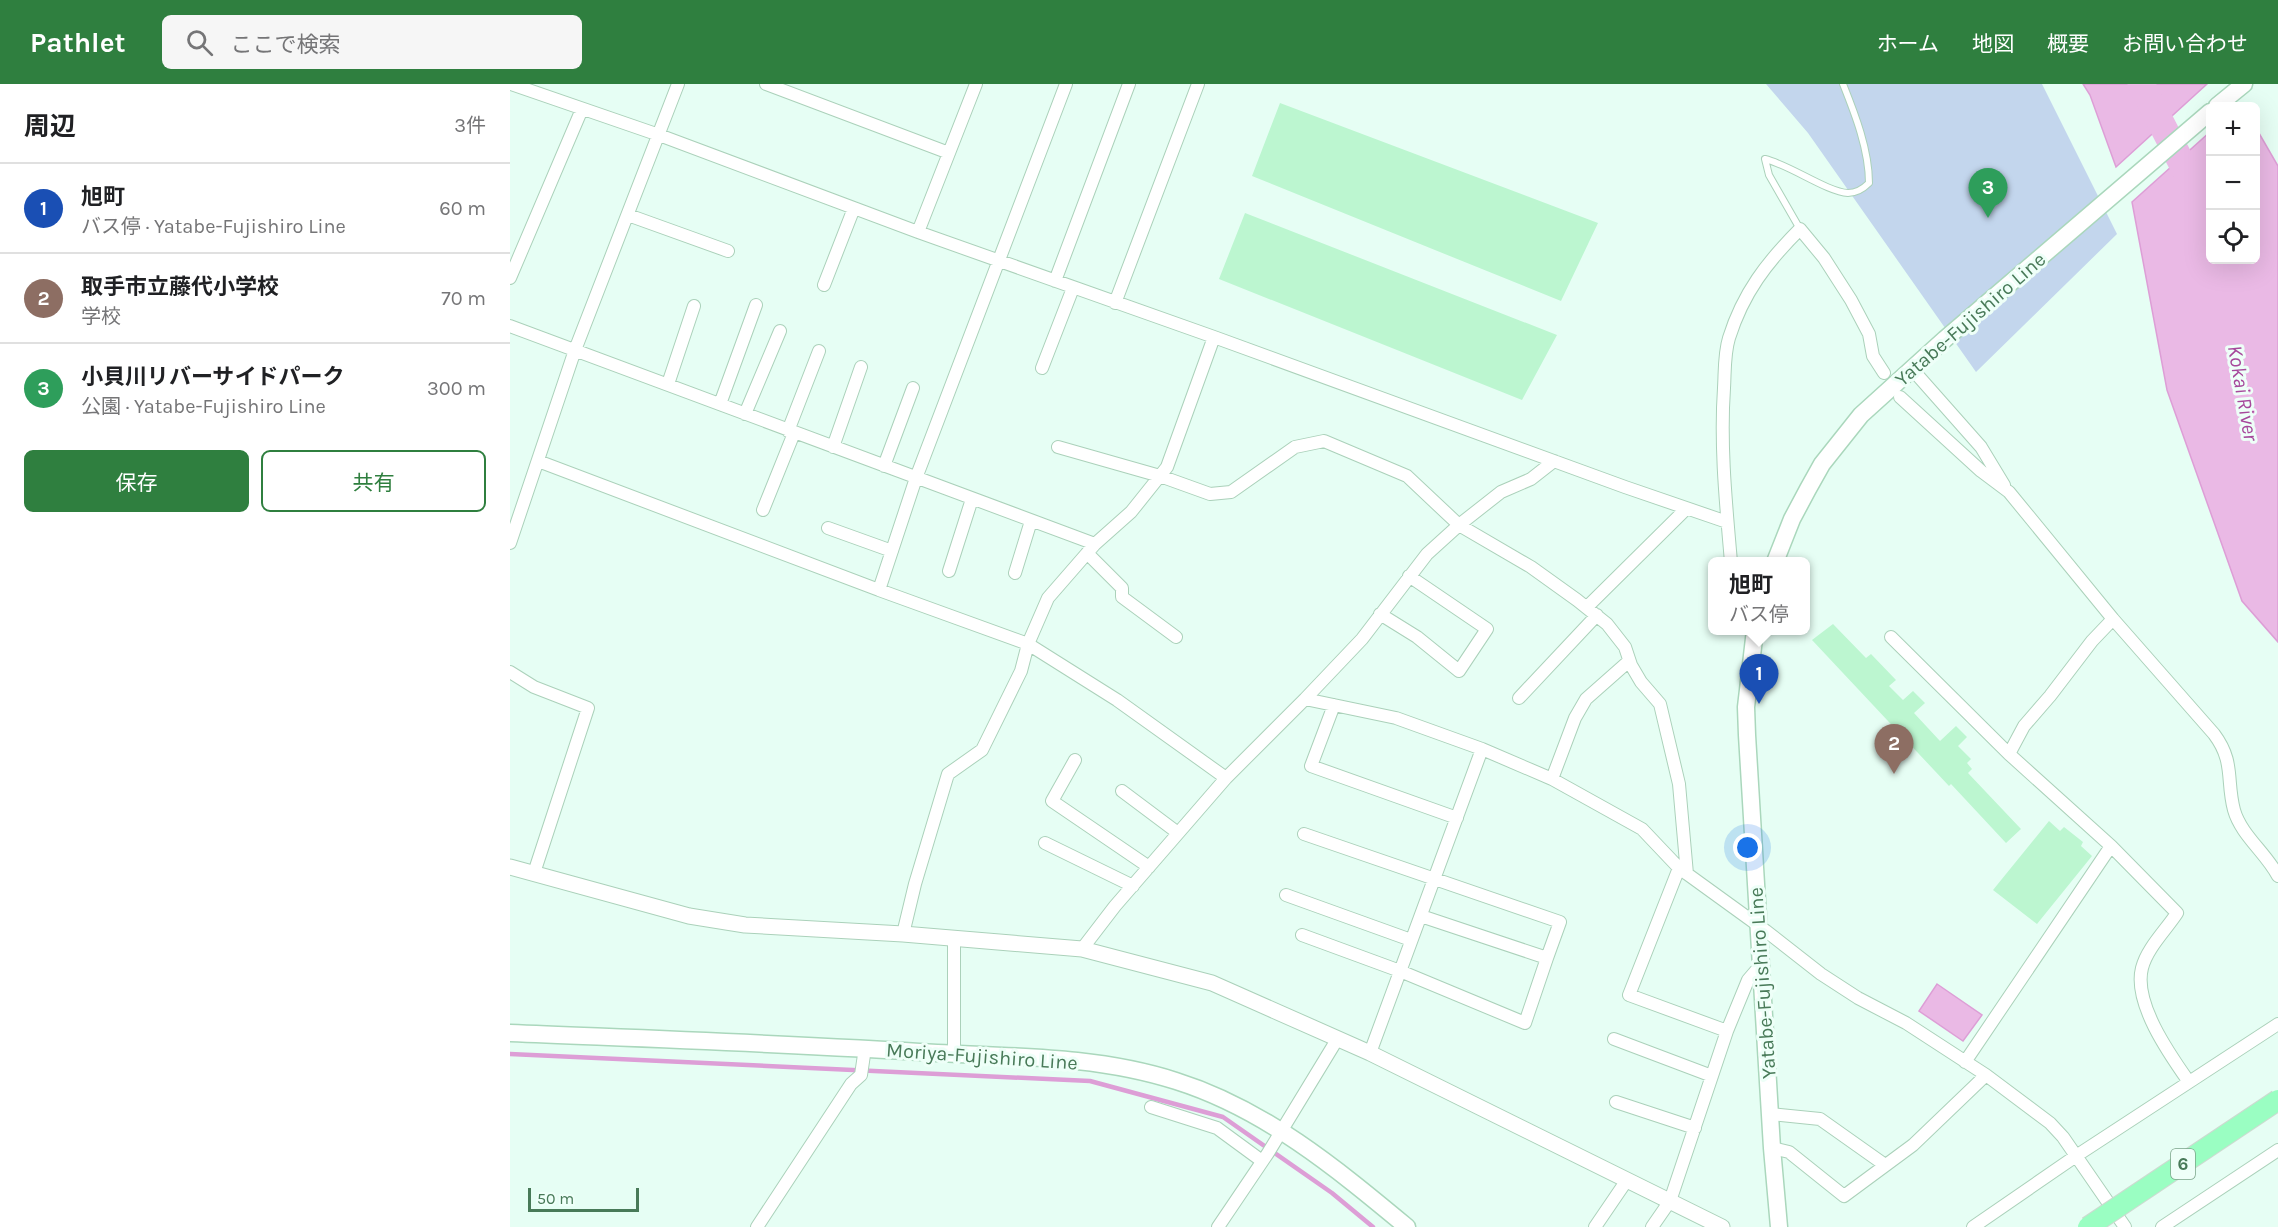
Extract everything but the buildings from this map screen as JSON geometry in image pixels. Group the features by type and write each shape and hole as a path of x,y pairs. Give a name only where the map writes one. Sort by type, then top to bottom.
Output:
{"highway":[{"name":"6","path":"2088,1227 2278,1100"}],"main road":[{"path":"2222,102 2244,84"},
{"name":"Yatabe-Fujishiro Line","path":"1777,557 1792,519 1822,464 1861,415 1946,339 2206,116"},
{"name":"Yatabe-Fujishiro Line","path":"1754,635 1746,707 1760,966 1779,1227"},
{"name":"Moriya-Fujishiro Line","path":"510,1033 865,1048 1111,1065 1177,1081 1229,1103 1280,1130 1333,1166 1407,1227"}],"street":[{"path":"511,84 659,135 918,232 1727,522"},
{"path":"510,543 575,350 678,84"},
{"path":"766,84 949,153"},
{"path":"918,232 976,84"},
{"path":"879,590 916,478 1066,84"},
{"path":"1055,280 1129,84"},
{"path":"1115,303 1198,84"},
{"path":"510,278 582,109"},
{"path":"824,285 854,208"},
{"path":"628,215 728,251"},
{"path":"1731,557 1722,414 1728,340 1742,305 1760,273 1800,229 1824,258 1851,300 1869,334 1873,356 1884,373"},
{"path":"1042,368 1073,288"},
{"path":"720,404 756,305"},
{"path":"668,384 694,306"},
{"path":"510,326 1031,521 1091,549 1122,588 1122,597 1176,638"},
{"path":"745,414 780,331"},
{"path":"903,934 915,884 948,774 982,750 1022,671 1028,644 1048,598 1091,549 1131,512 1167,467 1214,337"},
{"path":"763,510 819,351"},
{"path":"832,447 861,367"},
{"path":"1912,369 1981,447 2009,492 2113,619 2222,745 2231,776 2234,810 2241,825 2278,876"},
{"path":"884,466 913,388"},
{"path":"1900,397 1981,471 2009,492"},
{"path":"1058,447 1160,476 1209,494 1231,492 1295,447 1324,441 1407,476 1459,525 1531,567 1607,624 1624,647 1641,682 1660,704 1679,784 1683,871 1629,995 1727,1031"},
{"path":"1082,949 1132,886 1226,777 1362,639 1427,554 1501,492 1531,479 1554,461"},
{"path":"538,462 1028,644 1117,700 1226,777"},
{"path":"949,571 972,499"},
{"path":"1519,698 1592,611 1686,509"},
{"path":"1015,573 1031,521"},
{"path":"828,528 892,551"},
{"path":"1380,614 1417,637 1460,671 1487,629 1409,576"},
{"path":"2009,754 2024,726 2092,641 2113,619"},
{"path":"1891,637 2009,754 2111,846 2177,913 2146,957 2141,970 2141,986 2158,1037 2189,1082"},
{"path":"1552,780 1575,718 1586,699 1629,661"},
{"path":"510,672 534,687 588,708 534,873"},
{"path":"1305,699 1396,718 1482,748 1552,780 1641,829 1683,871 1821,974 1858,998 1906,1023 1986,1075 2050,1123 2063,1137 2125,1227"},
{"path":"1334,705 1311,766 1457,818"},
{"path":"1370,1053 1482,748"},
{"path":"1075,760 1052,801 1149,867"},
{"path":"1122,791 1178,832"},
{"path":"1302,935 1400,971 1525,1023 1560,921 1304,834"},
{"path":"1045,843 1132,886"},
{"path":"1965,1062 2111,846"},
{"path":"510,867 689,916 745,925 903,934 1082,949 1212,983 1370,1053 1722,1227"},
{"path":"1286,895 1412,940"},
{"path":"1420,916 1547,958"},
{"path":"954,938 954,1054"},
{"path":"1652,1227 1670,1201 1727,1031 1748,980 1760,966"},
{"path":"1972,1227 2278,1024"},
{"path":"1218,1227 1338,1038"},
{"path":"1614,1039 1712,1076"},
{"path":"757,1227 851,1084 861,1075 865,1048"},
{"path":"1772,1148 1789,1152 1844,1196 1913,1145 1986,1075"},
{"path":"1616,1102 1695,1128"},
{"path":"1151,1107 1217,1128 1262,1161"},
{"path":"1770,1114 1820,1119 1885,1165"},
{"path":"2162,1227 2278,1150"},
{"path":"1595,1227 1627,1180"}],"lane":[{"path":"1800,229 1769,176 1765,159 1781,163 1848,193 1862,190 1869,183 1869,172 1855,113 1843,84"}],"shaded area":[{"path":"1766,84 2042,84 2117,234 1976,372 1808,133"}],"water":[{"path":"2083,84 2207,84 2116,167 2090,95"},
{"path":"2260,135 2278,166 2278,642 2242,601 2167,390 2132,202 2206,136 2206,264 2260,264"},
{"path":"1937,984 1982,1015 1963,1041 1919,1011"}],"waterway":[{"name":"Kokai River","path":"2141,84 2206,210"},
{"path":"510,1054 1090,1081 1223,1117 1332,1193 1373,1227"}],"place":[{"name":"小貝川リバーサイドパーク","path":"1988,218"},
{"name":"旭町","path":"1759,704"},
{"name":"取手市立藤代小学校","path":"1894,774"}]}
